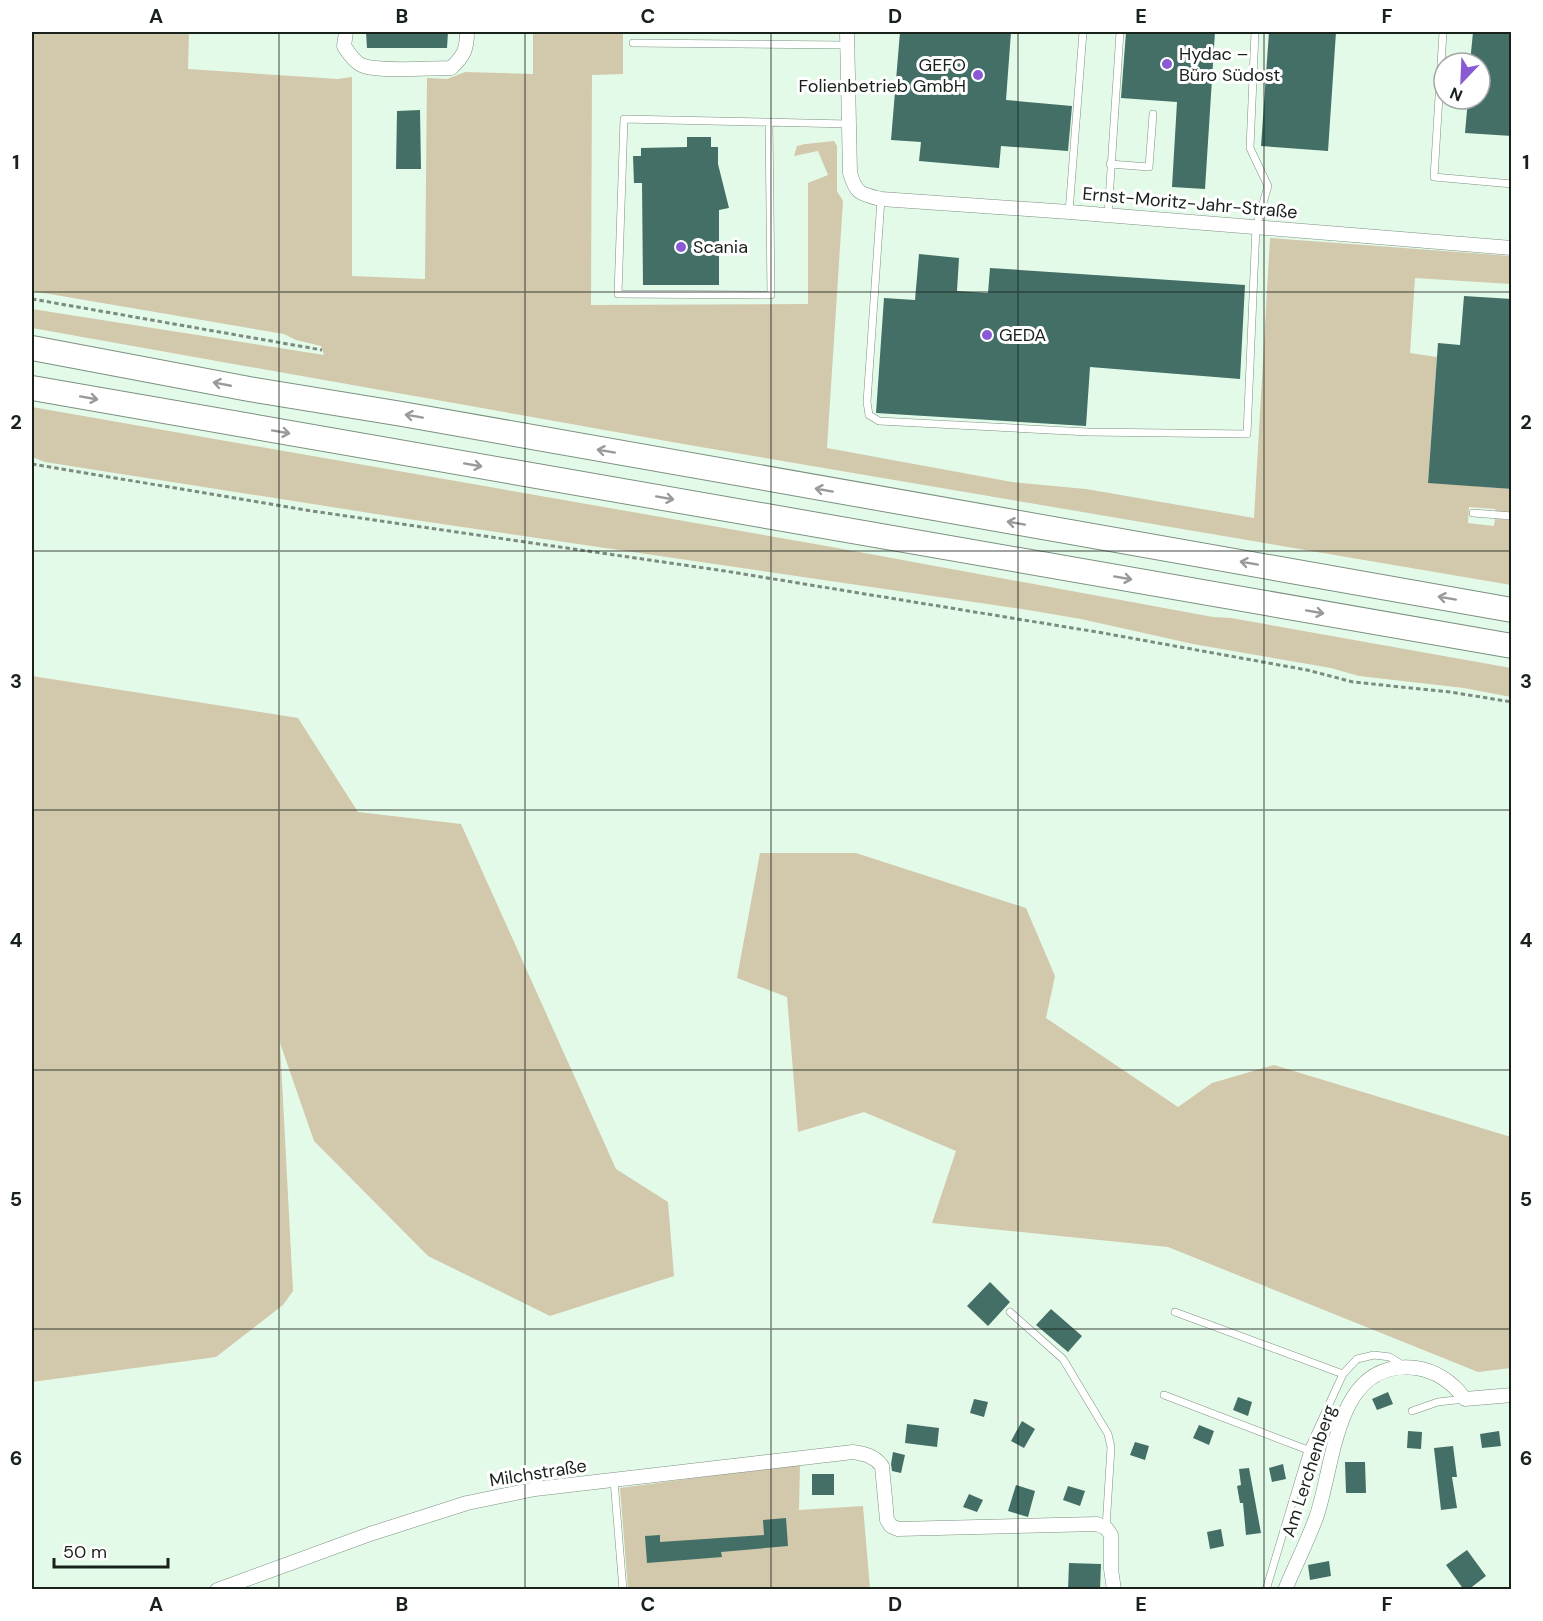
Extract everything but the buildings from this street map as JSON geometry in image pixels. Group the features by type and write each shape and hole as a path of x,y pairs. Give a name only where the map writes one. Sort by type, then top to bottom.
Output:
{"highway":[{"path":"32,348 249,389 1509,608"},
{"path":"32,387 1512,646"}],"street":[{"path":"346,32 344,46 352,57 363,66 380,68 451,68 465,52 467,32"},
{"path":"847,38 848,124"},
{"name":"Ernst-Moritz-Jahr-Straße","path":"848,124 850,173 854,187 859,193 881,199 1256,226 1512,248"},
{"path":"1405,1366 1423,1369 1440,1376 1455,1385 1465,1399 1512,1395"},
{"name":"Am Lerchenberg","path":"1285,1590 1316,1518 1338,1432 1353,1397 1373,1376 1405,1366"},
{"name":"Milchstraße","path":"217,1590 370,1534 467,1503 535,1489 854,1452 868,1454 877,1459 882,1466 887,1520 891,1527 898,1529 1097,1524 1106,1528"},
{"path":"1106,1528 1111,1535 1111,1569 1114,1590"}],"lane":[{"path":"1069,212 1083,32"},
{"path":"1108,215 1120,32"},
{"path":"881,199 867,402 869,415 879,421 1088,432 1247,434 1256,226 1268,186 1250,148 1255,32"},
{"path":"1443,32 1434,177 1512,184"},
{"path":"633,43 847,38"},
{"path":"1110,164 1149,167 1153,114"},
{"path":"769,123 771,295 618,294 624,119 848,124"},
{"path":"1473,513 1512,516"},
{"path":"1010,1312 1064,1359 1108,1434 1111,1447 1106,1528"},
{"path":"1175,1312 1343,1374"},
{"path":"1266,1590 1308,1450 1343,1374 1357,1359 1374,1355 1390,1357 1405,1366"},
{"path":"1164,1395 1308,1450"},
{"path":"1412,1411 1438,1402 1465,1399"},
{"path":"614,1480 623,1590"}],"path":[{"path":"32,299 322,350"},
{"path":"32,464 312,511 725,571 1103,633 1307,670 1353,682 1450,692 1512,702"}],"shaded area":[{"path":"32,32 189,32 188,69 338,79 352,77 352,276 425,279 427,78 447,79 465,72 533,74 533,32 623,32 623,74 592,75 591,305 808,304 808,183 828,175 818,151 794,156 797,146 834,141 837,146 837,191 843,201 827,448 1012,482 1086,489 1254,518 1270,238 1511,256 1511,284 1415,278 1410,353 1437,357 1428,482 1511,489 1511,513 1469,507 1468,523 1494,526 1495,519 1511,520 1511,585 689,445 32,328 32,309 324,355 321,346 296,340 284,334 32,291"},
{"path":"32,407 1511,668 1511,697 1464,688 1359,676 1331,668 1193,644 1081,619 1022,609 408,519 45,462 32,457"},
{"path":"32,676 298,718 358,812 461,824 616,1169 668,1202 674,1276 550,1316 428,1256 314,1141 280,1043 293,1291 283,1305 216,1357 32,1382"},
{"path":"760,853 856,853 1026,908 1055,976 1046,1018 1178,1107 1212,1083 1274,1065 1511,1137 1511,1368 1478,1372 1168,1247 932,1223 956,1151 864,1112 798,1132 787,997 737,978"},
{"path":"800,1464 799,1510 863,1506 870,1589 628,1589 620,1488"}],"place":[{"name":"Hydac – Büro Südost","path":"1167,64"},
{"name":"GEFO Folienbetrieb GmbH","path":"978,75"},
{"name":"Scania","path":"681,247"},
{"name":"GEDA","path":"987,335"}]}
